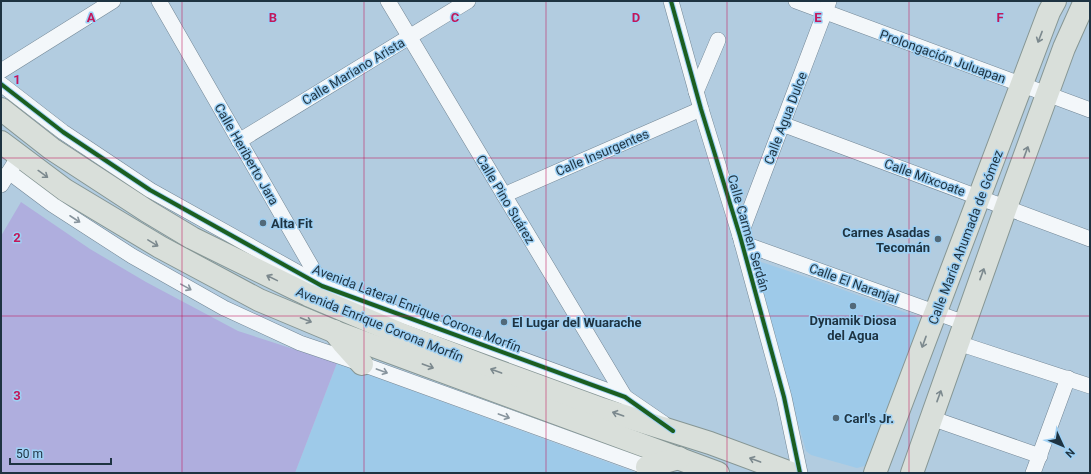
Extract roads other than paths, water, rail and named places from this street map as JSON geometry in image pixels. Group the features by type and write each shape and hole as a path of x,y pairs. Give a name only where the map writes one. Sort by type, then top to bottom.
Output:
{"main road":[{"name":"Calle María Ahumada de Gómez","path":"876,473 935,313 1055,1"},
{"name":"Calle María Ahumada de Gómez","path":"912,473 1047,94 1064,48 1085,1"},
{"name":"Avenida Enrique Corona Morfín","path":"1,109 52,149 192,238 308,295 398,333 492,369 609,411 673,431 791,473"},
{"name":"Avenida Enrique Corona Morfín","path":"1,142 14,164 65,190 173,255 259,300 333,330 718,473"},
{"path":"333,330 362,364"},
{"path":"655,470 679,458"}],"street":[{"path":"1,70 113,1"},
{"name":"Calle Heriberto Jara","path":"159,1 334,306"},
{"name":"Calle Pino Suárez","path":"388,1 625,397"},
{"name":"Calle Mariano Arista","path":"239,141 468,1"},
{"name":"Calle Carmen Serdán","path":"671,1 701,110 742,239 784,397 800,473"},
{"name":"Prolongación Juluapan","path":"796,1 827,6 1022,85 1090,110"},
{"name":"Calle Agua Dulce","path":"742,239 782,124 827,6"},
{"path":"696,92 718,40"},
{"name":"Avenida Lateral Enrique Corona Morfín","path":"1,84 63,132 150,190 322,286 625,397 673,431"},
{"name":"Calle Insurgentes","path":"504,195 701,110"},
{"name":"Calle Mixcoate","path":"782,124 1090,239"},
{"path":"1,185 14,164 53,205 132,256 224,308 300,343 655,470"},
{"name":"Calle El Naranjal","path":"742,239 935,313 961,333 1090,386"},
{"path":"1033,473 1068,378"},
{"path":"931,418 1040,456"}],"place":[{"name":"Alta Fit","path":"263,223"},
{"name":"Carnes Asadas Tecomán","path":"938,239"},
{"name":"Dynamik Diosa del Agua","path":"853,306"},
{"name":"El Lugar del Wuarache","path":"504,322"},
{"name":"Carl's Jr.","path":"836,418"}]}
